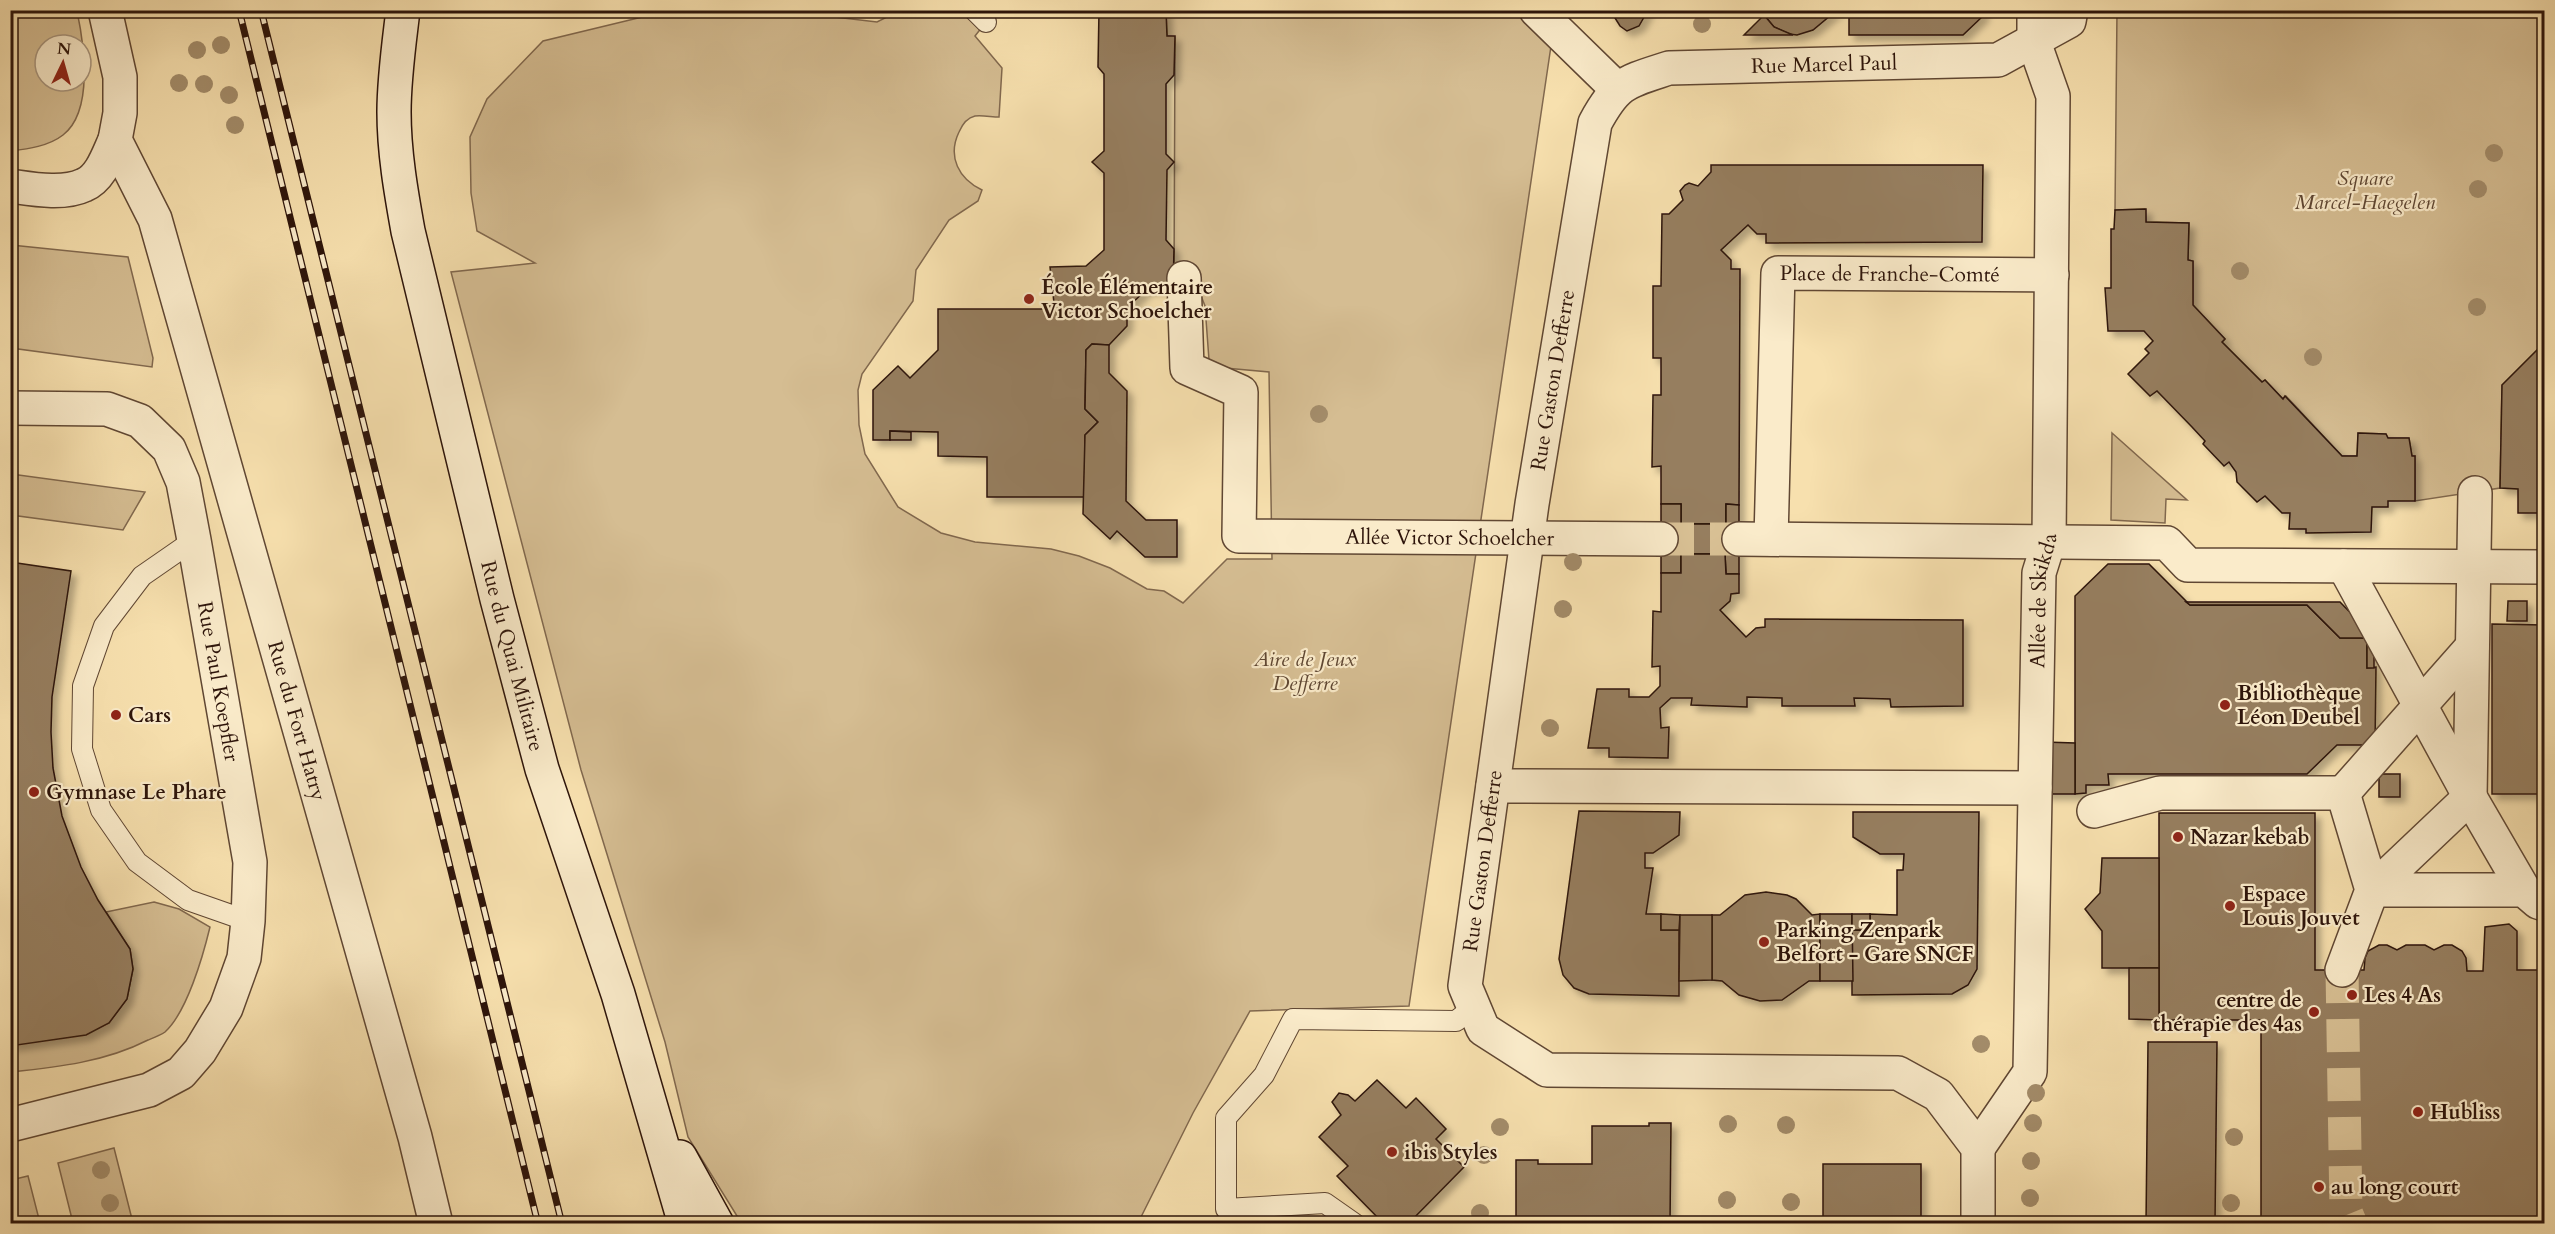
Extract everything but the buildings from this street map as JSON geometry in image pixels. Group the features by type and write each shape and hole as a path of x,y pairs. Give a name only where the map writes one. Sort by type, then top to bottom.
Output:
{"street":[{"path":"10,186 47,192 85,185 103,167 115,140 120,113 120,77 105,10"},
{"name":"Rue du Quai Militaire","path":"403,10 395,77 394,114 400,190 457,440 542,769 618,994 685,1224"},
{"path":"1536,10 1617,89"},
{"name":"Rue Marcel Paul","path":"1617,89 1638,78 1669,68 1998,60 2034,26 2069,21 2071,10"},
{"name":"Allée de Skikda","path":"1978,1148 2030,1072 2038,573 2049,541 2053,96 2034,26"},
{"name":"Rue Gaston Defferre","path":"1617,89 1595,123 1528,538 1465,986 1483,1029 1547,1070 1898,1073 1938,1095 1978,1148"},
{"name":"Rue du Fort Hatry","path":"115,140 155,219 415,1137 436,1224"},
{"name":"Place de Franche-Comté","path":"2049,541 1755,539 1778,273 2052,275"},
{"name":"Allée Victor Schoelcher","path":"1184,279 1188,368 1241,392 1239,536 1661,539"},
{"name":"Rue Paul Koepfler","path":"10,408 108,409 140,421 169,449 183,482 250,862 244,958 226,1008 200,1051 181,1073 149,1090 10,1125"},
{"path":"2342,970 2372,890 2470,797 2475,493"},
{"path":"2049,541 2167,543 2188,565 2544,567"},
{"path":"2473,566 2544,554"},
{"path":"2344,566 2470,797 2538,897"},
{"path":"2094,811 2160,793 2343,793 2472,647"},
{"path":"1493,786 2036,788"},
{"path":"2343,793 2372,890"},
{"path":"2372,890 2538,897"},
{"path":"650,1102 717,1224"},
{"path":"1978,1148 1978,1224"}],"lane":[{"path":"194,540 142,576 104,626 83,686 82,749 100,810 137,862 188,900 248,921"},
{"path":"1355,1224 1325,1203 1226,1209 1226,1118 1264,1075 1293,1019 1456,1021 1474,1007"}],"green space":[{"name":"Aire de Jeux Defferre","path":"775,10 877,22 899,11 974,11 986,22 975,36 1002,68 999,117 969,118 962,127 954,150 961,173 982,190 978,201 949,220 916,270 913,301 862,374 858,390 859,425 865,454 898,507 941,533 975,542 1051,549 1079,556 1110,568 1147,589 1164,591 1183,603 1227,559 1272,559 1269,372 1214,367 1209,360 1205,306 1194,278 1174,280 1175,37 1167,36 1166,11 1520,11 1532,21 1551,46 1409,1006 1250,1011 1193,1113 1138,1223 744,1223 737,1216 688,1137 665,1042 581,770 451,272 535,263 477,231 471,193 470,137 487,99 543,41 667,11"},
{"path":"10,11 77,11 81,33 33,33 33,93 83,93 73,124 63,135 51,142 11,151"},
{"name":"Square Marcel-Haegelen","path":"2117,11 2544,11 2544,343 2502,385 2500,488 2415,501 2415,456 2412,456 2409,438 2388,438 2386,434 2358,433 2357,456 2342,456 2286,396 2283,399 2265,380 2262,382 2222,342 2225,339 2193,305 2193,261 2188,260 2189,223 2146,222 2145,209 2115,210"},
{"path":"11,245 128,257 153,358 152,367 11,348"},
{"path":"2112,433 2187,500 2166,499 2165,523 2111,520"},
{"path":"11,474 145,492 123,530 11,515"},
{"path":"154,902 179,909 210,927 193,983 173,1023 165,1032 115,1054 64,1065 11,1072 10,1046 109,1023 127,999 133,969 130,949 106,912"},
{"path":"114,1148 133,1223 73,1223 58,1163"},
{"path":"28,1176 40,1223 11,1223 11,1180"}],"tunnel":[{"path":"1661,539 1739,539"},
{"path":"2342,970 2346,1212 2351,1224"}],"railway":[{"path":"239,10 538,1224"},
{"path":"261,10 562,1224"}],"place":[{"name":"École Élémentaire Victor Schoelcher","path":"1029,299"},
{"name":"Bibliothèque Léon Deubel","path":"2225,705"},
{"name":"Cars","path":"116,715"},
{"name":"Gymnase Le Phare","path":"34,792"},
{"name":"Nazar kebab","path":"2178,837"},
{"name":"Espace Louis Jouvet","path":"2230,906"},
{"name":"Parking Zenpark Belfort - Gare SNCF","path":"1764,942"},
{"name":"Les 4 As","path":"2352,995"},
{"name":"centre de thérapie des 4as","path":"2314,1012"},
{"name":"Hubliss","path":"2418,1112"},
{"name":"ibis Styles","path":"1392,1152"},
{"name":"au long court","path":"2319,1187"}]}
